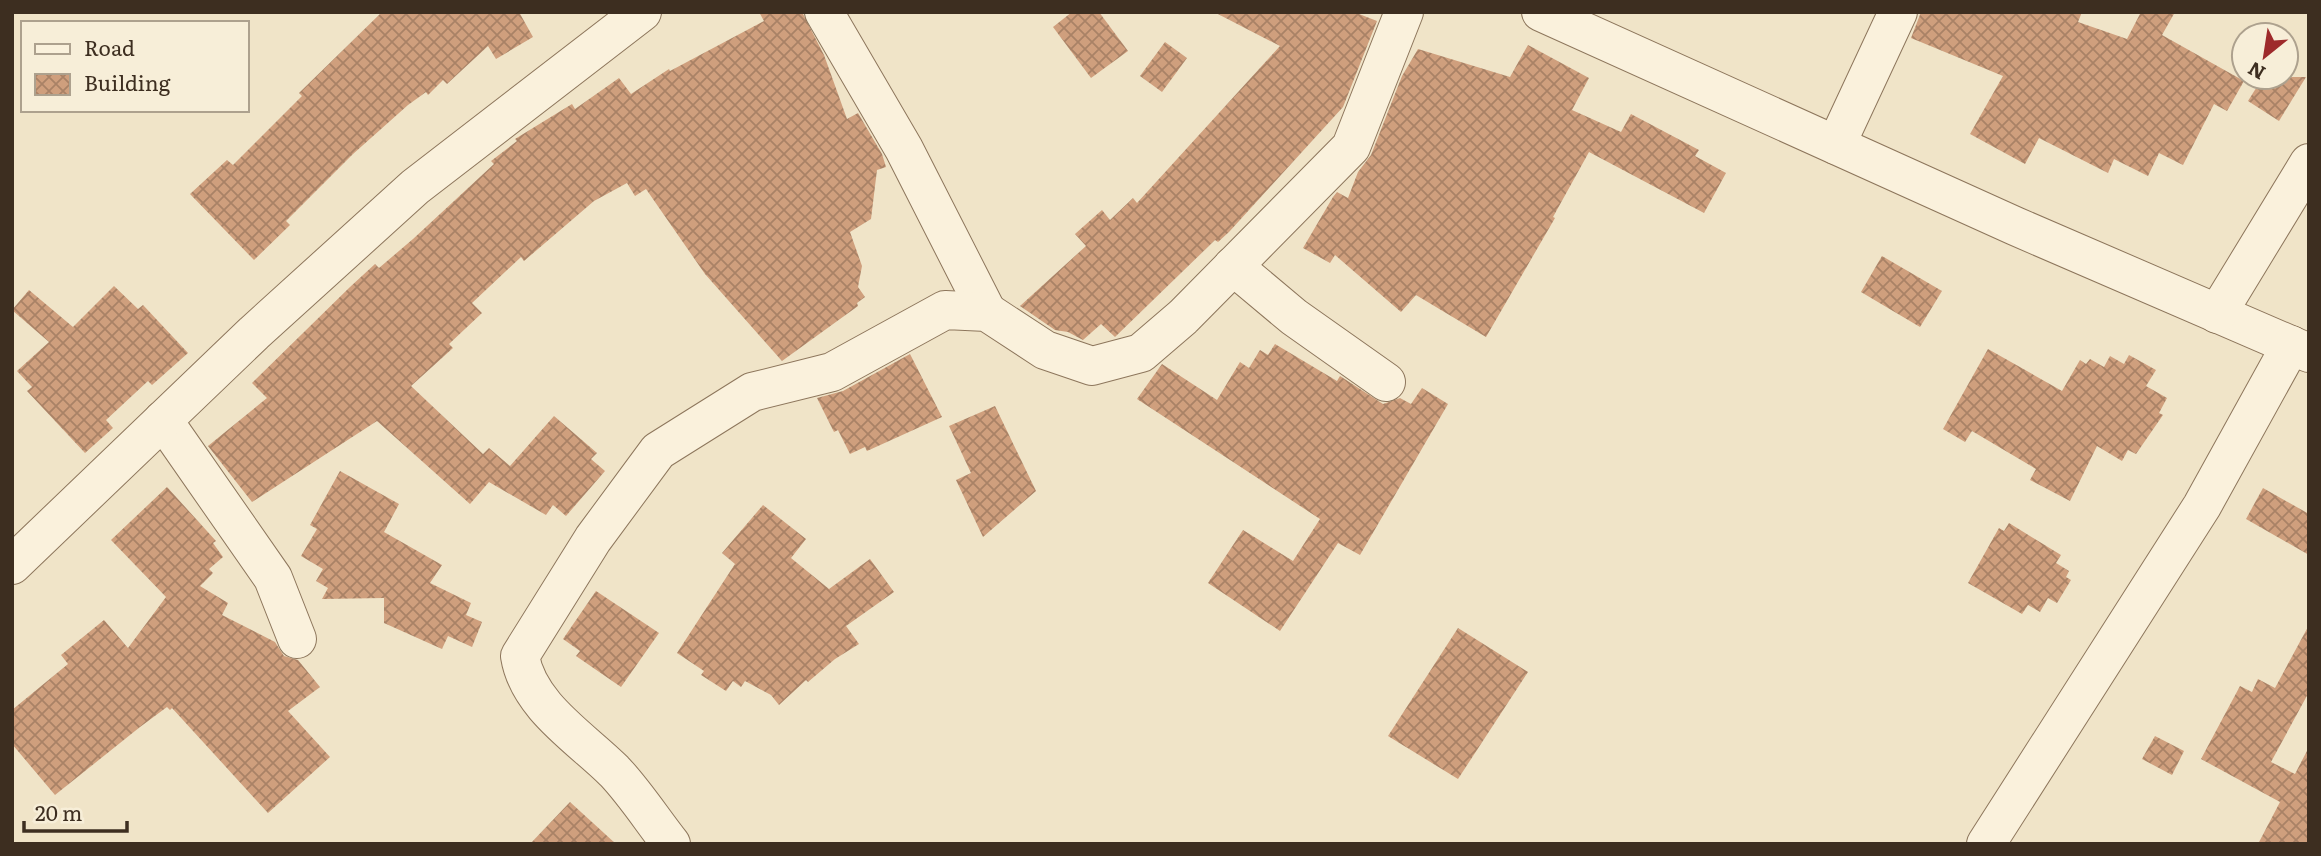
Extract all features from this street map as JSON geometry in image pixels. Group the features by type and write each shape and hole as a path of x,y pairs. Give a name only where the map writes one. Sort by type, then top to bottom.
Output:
{"street":[{"path":"12,565 163,420 415,187 642,12"},
{"path":"824,12 904,149 987,312 1045,350 1092,366 1141,353 1183,317 1351,146 1404,12"},
{"path":"1541,12 2300,349 1986,844"},
{"path":"1836,145 1898,12"},
{"path":"2217,314 2309,163"},
{"path":"1233,266 1294,317 1386,382"},
{"path":"671,844 615,772 557,719 523,673 520,656 593,539 658,450 752,392 832,372 944,310 987,312"},
{"path":"163,420 273,578 297,639"}],"building":[{"path":"382,12 519,12 533,37 496,59 488,46 447,84 443,80 428,95 426,92 408,105 353,154 286,221 290,225 254,260 190,194 227,160 233,165 302,96 299,93"},
{"path":"759,12 802,12 824,55 847,119 858,113 882,154 886,167 877,170 871,219 850,232 862,266 858,287 865,297 857,303 858,306 782,361 705,274 646,189 635,196 627,183 594,201 524,261 521,257 472,303 482,313 449,344 453,348 411,386 483,454 489,448 510,466 554,416 597,453 591,459 605,471 566,516 553,505 546,515 489,482 470,504 377,421 252,502 208,446 267,398 252,383 350,287 375,264 379,268 413,239 494,164 491,161 517,141 515,139 572,104 575,109 619,78 631,94 669,69 670,71 764,21"},
{"path":"1072,12 1099,12 1128,51 1091,78 1053,27"},
{"path":"1214,12 1354,12 1377,21 1343,107 1229,232 1218,242 1215,240 1115,337 1101,324 1083,340 1068,332 1055,330 1020,306 1086,246 1075,234 1102,210 1110,220 1133,198 1137,203 1280,46"},
{"path":"1921,12 2082,12 2078,22 2127,39 2141,12 2175,12 2162,35 2230,73 2230,91 2238,91 2227,111 2214,104 2183,165 2159,153 2148,176 2114,159 2108,173 2039,138 2025,164 1970,134 2003,76 1911,38"},
{"path":"1165,42 1187,58 1162,92 1140,76"},
{"path":"1528,45 1589,78 1572,110 1621,132 1631,114 1699,150 1695,156 1726,173 1704,213 1589,152 1553,217 1555,218 1486,337 1416,295 1401,312 1335,255 1330,263 1303,248 1337,192 1348,198 1358,172 1371,155 1402,76 1418,49 1510,77"},
{"path":"2254,91 2297,91 2279,121 2248,101"},
{"path":"1882,256 1942,291 1920,327 1861,292"},
{"path":"114,286 138,309 143,305 188,353 152,385 148,381 106,420 113,428 85,453 27,391 32,387 17,371 49,342 12,310 29,290 73,327"},
{"path":"1275,344 1337,381 1340,376 1383,404 1400,398 1411,404 1422,388 1448,404 1360,555 1338,543 1280,631 1208,583 1243,530 1293,561 1320,519 1137,399 1162,364 1217,400 1240,362 1249,368 1260,350 1268,355"},
{"path":"1988,349 2062,391 2080,360 2086,364 2090,359 2104,367 2110,356 2124,364 2129,355 2156,370 2146,386 2167,398 2159,413 2163,415 2136,454 2128,450 2122,461 2097,446 2070,501 2030,480 2036,469 1972,431 1965,442 1943,429"},
{"path":"910,354 942,417 867,451 865,447 850,454 838,430 834,432 817,398 843,391"},
{"path":"995,406 1036,491 983,537 956,480 971,473 949,426"},
{"path":"340,471 399,504 384,532 442,565 430,583 471,603 466,615 482,622 472,647 448,636 442,649 384,623 384,598 322,599 328,588 316,581 323,569 301,556 317,529 310,525"},
{"path":"167,487 216,541 213,543 223,557 209,569 213,573 200,586 228,603 222,615 275,642 284,656 298,660 320,687 288,711 330,757 268,813 172,708 170,710 167,707 140,727 55,795 12,744 12,710 68,664 61,655 104,620 128,648 166,597 111,540"},
{"path":"2263,488 2309,514 2309,555 2246,519"},
{"path":"763,505 806,539 791,558 829,589 870,559 894,592 846,626 859,644 835,659 808,682 806,680 779,705 771,695 745,681 741,687 733,681 726,691 701,675 704,671 677,653 735,564 722,553"},
{"path":"2009,523 2061,555 2056,563 2069,571 2066,577 2071,580 2057,603 2048,598 2040,612 2028,605 2022,614 1968,583 1999,528 2004,531"},
{"path":"596,591 659,633 621,687 576,656 580,651 563,639"},
{"path":"2309,625 2309,692 2271,762 2295,774 2309,747 2309,844 2258,844 2280,802 2201,759 2240,686 2252,692 2258,679 2275,688"},
{"path":"1458,628 1528,672 1458,779 1388,736"},
{"path":"2155,736 2184,751 2172,775 2142,759"},
{"path":"570,802 616,844 530,844"}]}
